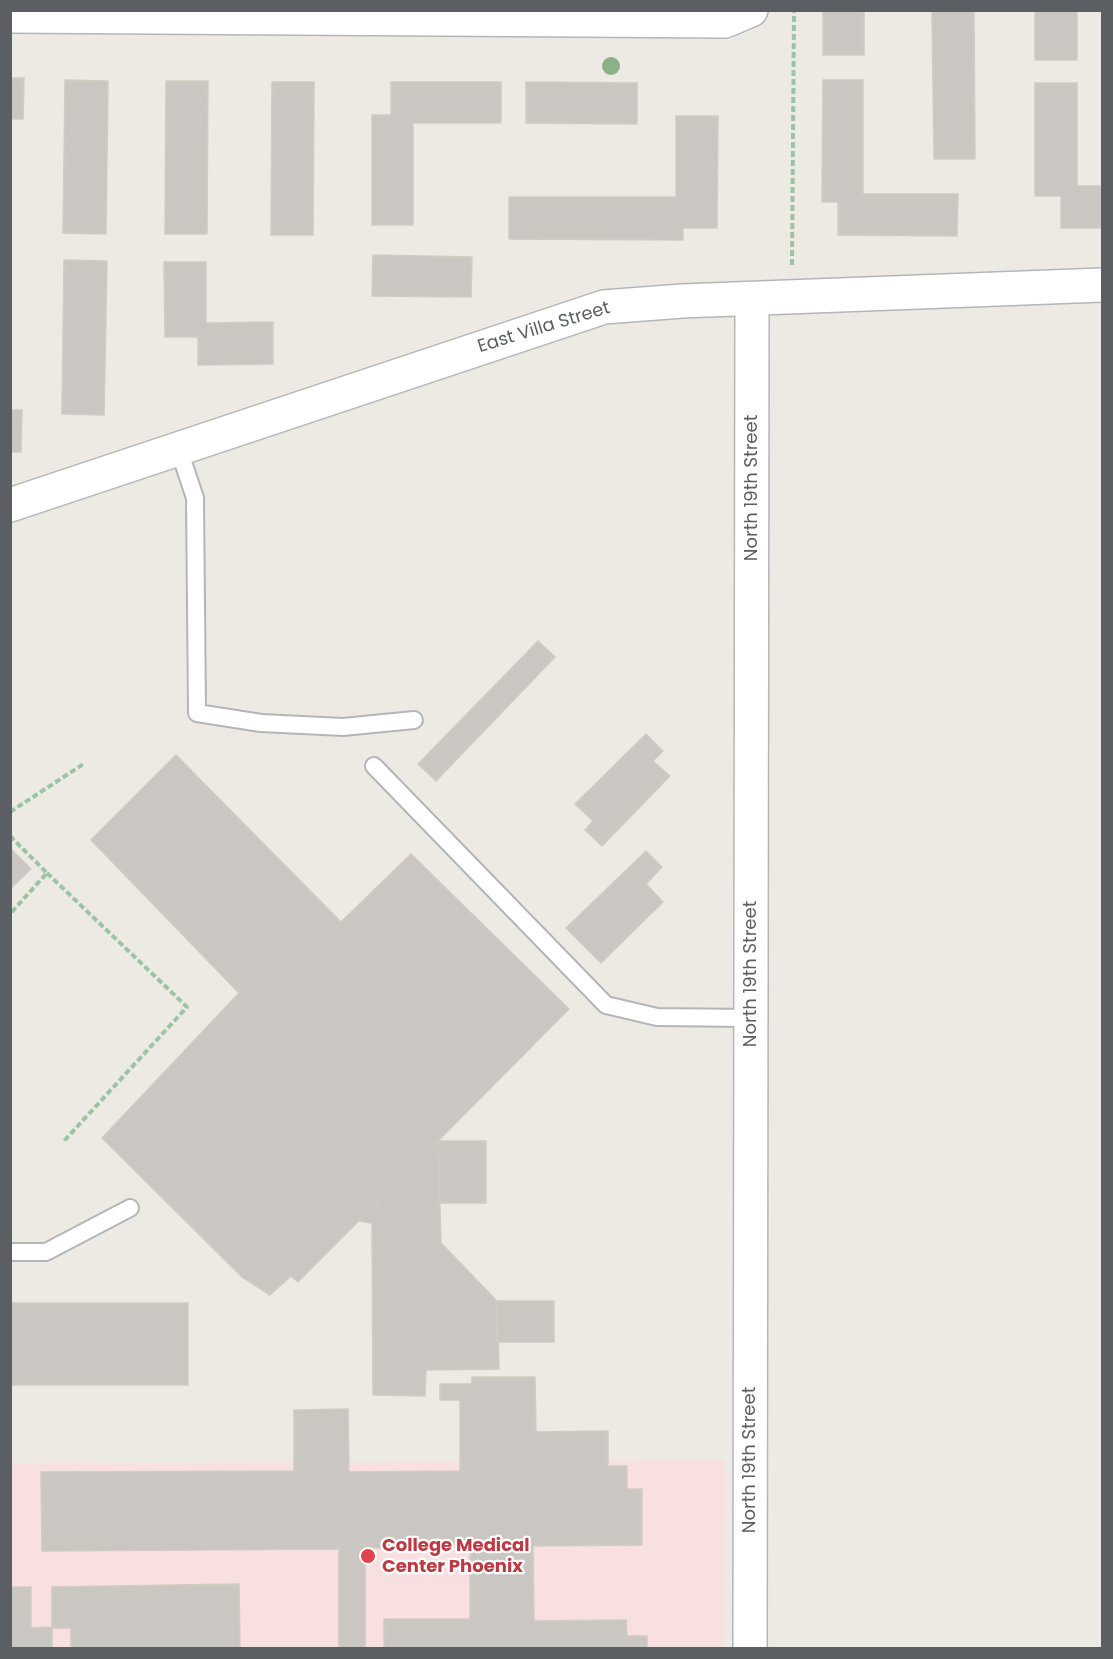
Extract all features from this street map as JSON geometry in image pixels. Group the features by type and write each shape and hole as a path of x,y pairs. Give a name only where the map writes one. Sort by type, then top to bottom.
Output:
{"street":[{"path":"10,16 725,21 750,10"},
{"name":"East Villa Street","path":"10,505 178,447 604,307 682,301 1102,285"},
{"name":"North 19th Street","path":"750,1648 752,299"}],"lane":[{"path":"178,447 195,498 197,713 261,723 343,727 414,720"},
{"path":"374,766 606,1005 657,1017 751,1018"},
{"path":"10,1252 46,1252 130,1208"}],"path":[{"path":"792,266 794,10"},
{"path":"10,812 85,763"},
{"path":"10,836 187,1007 64,1141"},
{"path":"10,914 47,873"}],"shaded area":[{"name":"College Medical Center Phoenix","path":"725,1460 724,1648 11,1648 10,1464"}],"building":[{"path":"823,10 864,10 864,55 823,55"},
{"path":"932,10 974,10 975,159 934,159"},
{"path":"1035,10 1077,10 1077,60 1035,60"},
{"path":"10,78 24,78 23,119 10,119"},
{"path":"65,80 108,81 106,234 63,233"},
{"path":"823,80 863,80 863,194 958,194 957,236 838,235 838,202 822,202"},
{"path":"166,81 208,81 207,234 165,234"},
{"path":"272,82 314,82 313,235 271,235"},
{"path":"391,82 501,82 501,123 413,123 413,225 372,225 372,115 391,115"},
{"path":"526,82 637,83 637,124 526,123"},
{"path":"1035,83 1077,83 1077,186 1102,186 1102,228 1061,228 1061,196 1035,196"},
{"path":"676,116 718,116 717,228 683,228 683,240 509,239 509,197 676,197"},
{"path":"373,255 472,257 471,297 372,296"},
{"path":"64,260 107,261 104,415 62,414"},
{"path":"164,262 206,262 206,323 273,322 273,364 198,365 198,337 165,337"},
{"path":"10,410 22,410 21,452 10,452"},
{"path":"538,641 555,657 436,781 418,764"},
{"path":"646,734 663,751 653,761 670,776 602,846 585,830 593,821 575,804"},
{"path":"176,755 341,922 411,854 569,1009 298,1282 291,1276 270,1295 242,1277 102,1138 239,993 91,840"},
{"path":"10,848 31,869 10,889"},
{"path":"646,851 662,867 646,884 663,902 601,963 566,928"},
{"path":"438,1141 441,1243 497,1301 499,1369 426,1370 425,1396 373,1395 372,1223 359,1221"},
{"path":"438,1141 486,1141 486,1203 439,1203"},
{"path":"497,1301 554,1301 554,1342 497,1342"},
{"path":"10,1303 188,1303 188,1385 10,1385"},
{"path":"472,1377 535,1377 536,1432 608,1431 608,1466 627,1466 627,1489 642,1489 642,1545 533,1546 534,1621 626,1620 627,1636 647,1636 647,1648 384,1648 384,1619 470,1619 470,1547 365,1548 365,1544 339,1544 339,1549 42,1551 41,1472 294,1471 294,1410 348,1409 349,1472 460,1471 460,1400 440,1400 440,1384 472,1384"},
{"path":"339,1544 365,1544 365,1648 339,1648"},
{"path":"239,1584 240,1648 71,1648 71,1628 52,1628 52,1648 10,1648 10,1587 31,1587 31,1628 52,1627 52,1587"}],"place":[{"name":"College Medical Center Phoenix","path":"368,1556"}]}
